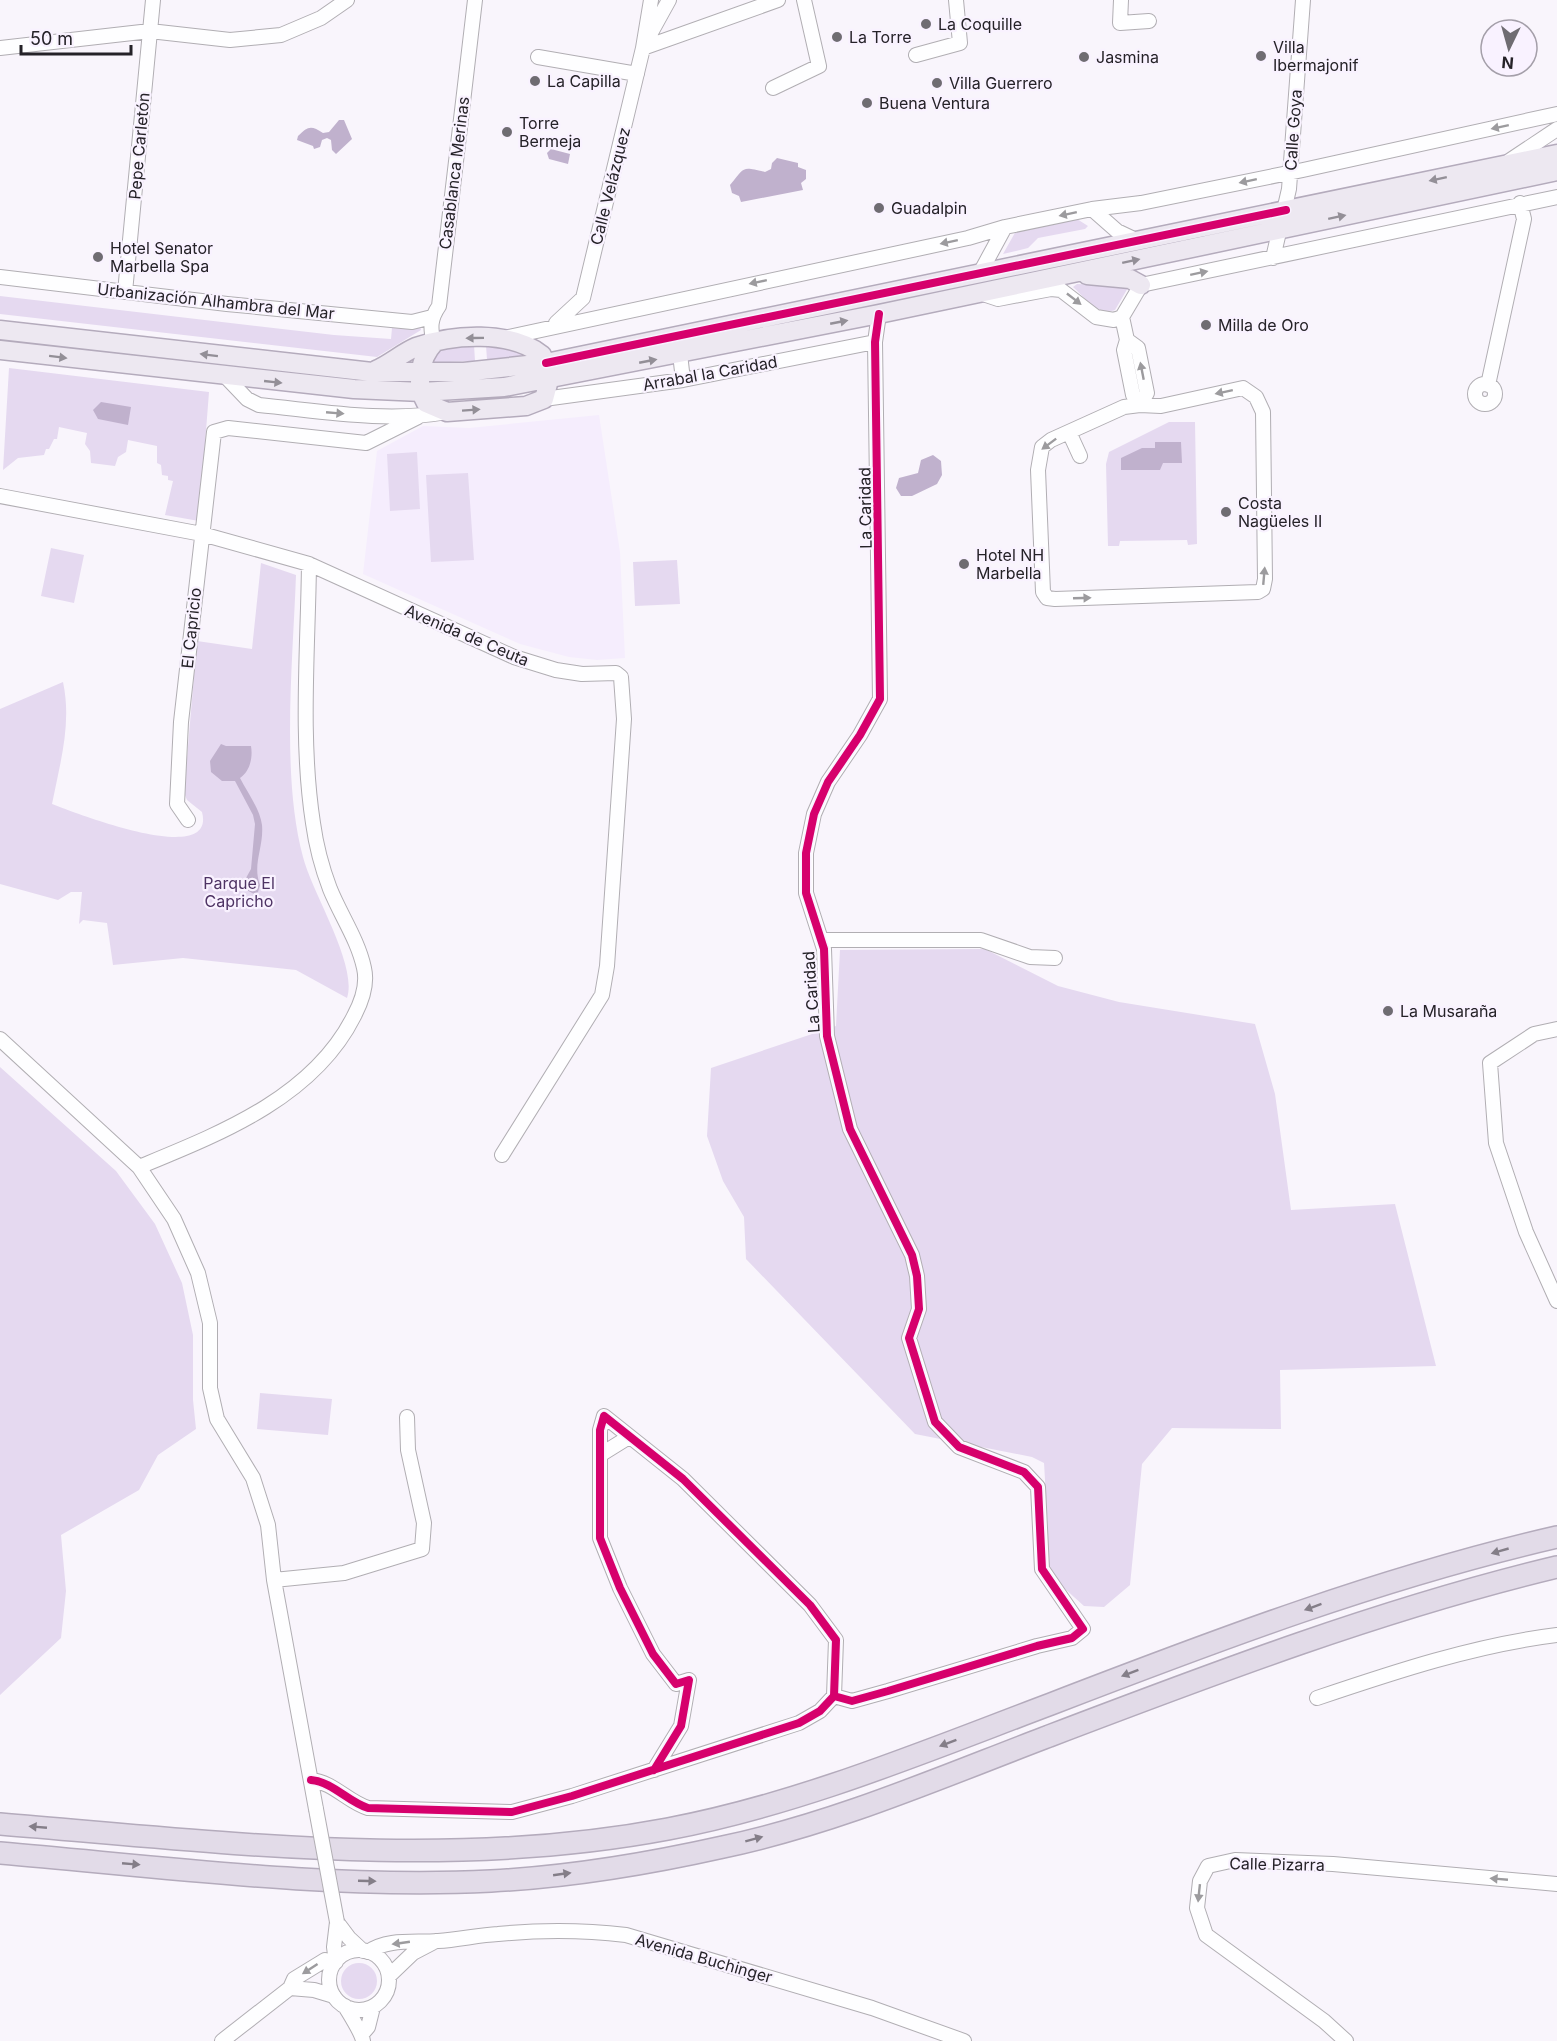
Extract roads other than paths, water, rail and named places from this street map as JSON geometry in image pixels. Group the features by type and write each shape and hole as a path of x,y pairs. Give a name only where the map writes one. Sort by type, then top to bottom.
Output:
{"highway":[{"path":"0,1824 341,1852 416,1852 537,1847 670,1828 767,1804 887,1766 1197,1648 1352,1593 1557,1537"},
{"path":"0,1853 304,1879 415,1882 540,1877 637,1864 727,1846 855,1809 1156,1695 1356,1625 1514,1578 1557,1568"}],"main road":[{"path":"422,404 547,372 980,273 1557,154"},
{"path":"0,330 372,372 547,372 617,367 1557,171"},
{"path":"1073,273 1130,279 1141,285"},
{"path":"0,350 299,385 422,404 447,412 526,406 543,399 547,372 542,355 535,349 501,339 465,338 410,350 372,372"},
{"path":"422,404 422,359 434,343"}],"street":[{"name":"Pepe Carletón","path":"125,292 153,0"},
{"path":"0,48 150,31 230,40 281,35 321,18 348,0"},
{"name":"Casablanca Merinas","path":"434,343 430,330 432,317 439,306 475,0"},
{"name":"Calle Velázquez","path":"583,298 643,48 651,0"},
{"path":"643,48 669,0"},
{"path":"643,48 778,0"},
{"path":"773,88 819,66 804,0"},
{"path":"916,55 960,43 956,0"},
{"path":"1121,0 1120,23 1149,21"},
{"name":"Calle Goya","path":"1273,258 1286,210 1302,0"},
{"path":"538,57 637,74"},
{"path":"501,339 554,325 968,238 1005,227 1092,209 1141,203 1557,114"},
{"path":"1503,165 1557,129"},
{"path":"978,293 998,299 1051,289 1061,290 1096,317 1114,320 1122,317 1141,285 1557,197"},
{"path":"1488,384 1524,219 1520,203"},
{"path":"1092,209 1117,231 1136,240"},
{"path":"980,273 1005,227"},
{"name":"Urbanización Alhambra del Mar","path":"0,277 412,322 432,317"},
{"path":"554,325 583,298 592,308 610,313"},
{"name":"La Caridad","path":"834,1696 852,1701 1037,1646 1072,1638 1083,1629 1042,1569 1038,1487 1024,1472 959,1447 935,1422 909,1338 919,1309 917,1276 912,1255 850,1129 827,1036 824,949 806,893 806,853 814,814 828,782 860,735 880,699 875,342 879,314"},
{"path":"1122,317 1127,340 1124,350 1133,395 1140,405"},
{"name":"Arrabal la Caridad","path":"543,399 610,388 683,380 875,342"},
{"path":"680,354 683,380"},
{"path":"610,388 617,367"},
{"path":"225,376 247,399 259,405 357,414 422,404"},
{"path":"1243,388 1251,392 1261,403 1263,412 1259,483 1265,579 1263,589 1258,592 1047,598 1043,592 1039,454 1042,447 1051,440 1124,407 1140,405 1161,406 1243,388"},
{"name":"El Capricio","path":"188,820 177,804 181,722 214,432 228,428 366,443 422,404"},
{"path":"1069,432 1080,456"},
{"name":"Avenida de Ceuta","path":"0,496 202,534 309,564 514,657 569,672 616,673 623,680 624,719 609,942 602,995 502,1155"},
{"path":"139,1167 224,1131 294,1086 343,1036 360,1005 365,987 365,971 360,954 330,889 313,824 308,768 309,564"},
{"path":"821,940 981,940 1030,957 1055,958"},
{"path":"1557,1029 1534,1034 1490,1063 1496,1143 1526,1232 1557,1301"},
{"path":"0,1039 139,1167 174,1219 198,1273 210,1323 212,1399 217,1419 253,1478 268,1525 274,1580 337,1922 334,1947 336,1962 330,1982 334,1996"},
{"path":"311,1780 326,1784 354,1804 369,1808 491,1812 533,1807 654,1770 799,1723 820,1711 834,1696 836,1640 810,1605 683,1479 604,1416 600,1455 600,1538 653,1654 676,1684 689,1680 681,1726 654,1770"},
{"path":"274,1580 344,1573 422,1549 424,1523 408,1450 407,1417"},
{"path":"600,1455 629,1437"},
{"path":"1317,1698 1383,1676 1476,1651 1557,1635"},
{"name":"Calle Pizarra","path":"1346,2041 1324,2021 1206,1935 1197,1908 1200,1881 1208,1866 1235,1860 1333,1864 1557,1884"},
{"path":"337,1922 349,1938 365,1952 380,1959 389,1976 384,1997 373,2007 359,2010 345,2006"},
{"name":"Avenida Buchinger","path":"365,1952 376,1946 424,1939 436,1941 498,1934 586,1930 626,1935 872,2008 964,2041"},
{"name":"Avenida Buchinger","path":"389,1976 413,1953 436,1941"},
{"path":"222,2041 290,1988 294,1979 317,1964 325,1960 336,1962 349,1953 365,1952"},
{"path":"290,1988 314,1990 334,1996 345,2006 363,2038 373,2007"}],"place":[{"name":"La Coquille","path":"926,24"},
{"name":"La Torre","path":"837,37"},
{"name":"Villa Ibermajonif","path":"1261,56"},
{"name":"Jasmina","path":"1084,57"},
{"name":"La Capilla","path":"535,81"},
{"name":"Villa Guerrero","path":"937,83"},
{"name":"Buena Ventura","path":"867,103"},
{"name":"Torre Bermeja","path":"507,132"},
{"name":"Guadalpin","path":"879,208"},
{"name":"Hotel Senator Marbella Spa","path":"98,257"},
{"name":"Milla de Oro","path":"1206,325"},
{"name":"Costa Nagüeles II","path":"1226,512"},
{"name":"Hotel NH Marbella","path":"964,564"},
{"name":"La Musaraña","path":"1388,1011"}],"park label":[{"name":"Parque El Capricho","path":"239,892"}]}
